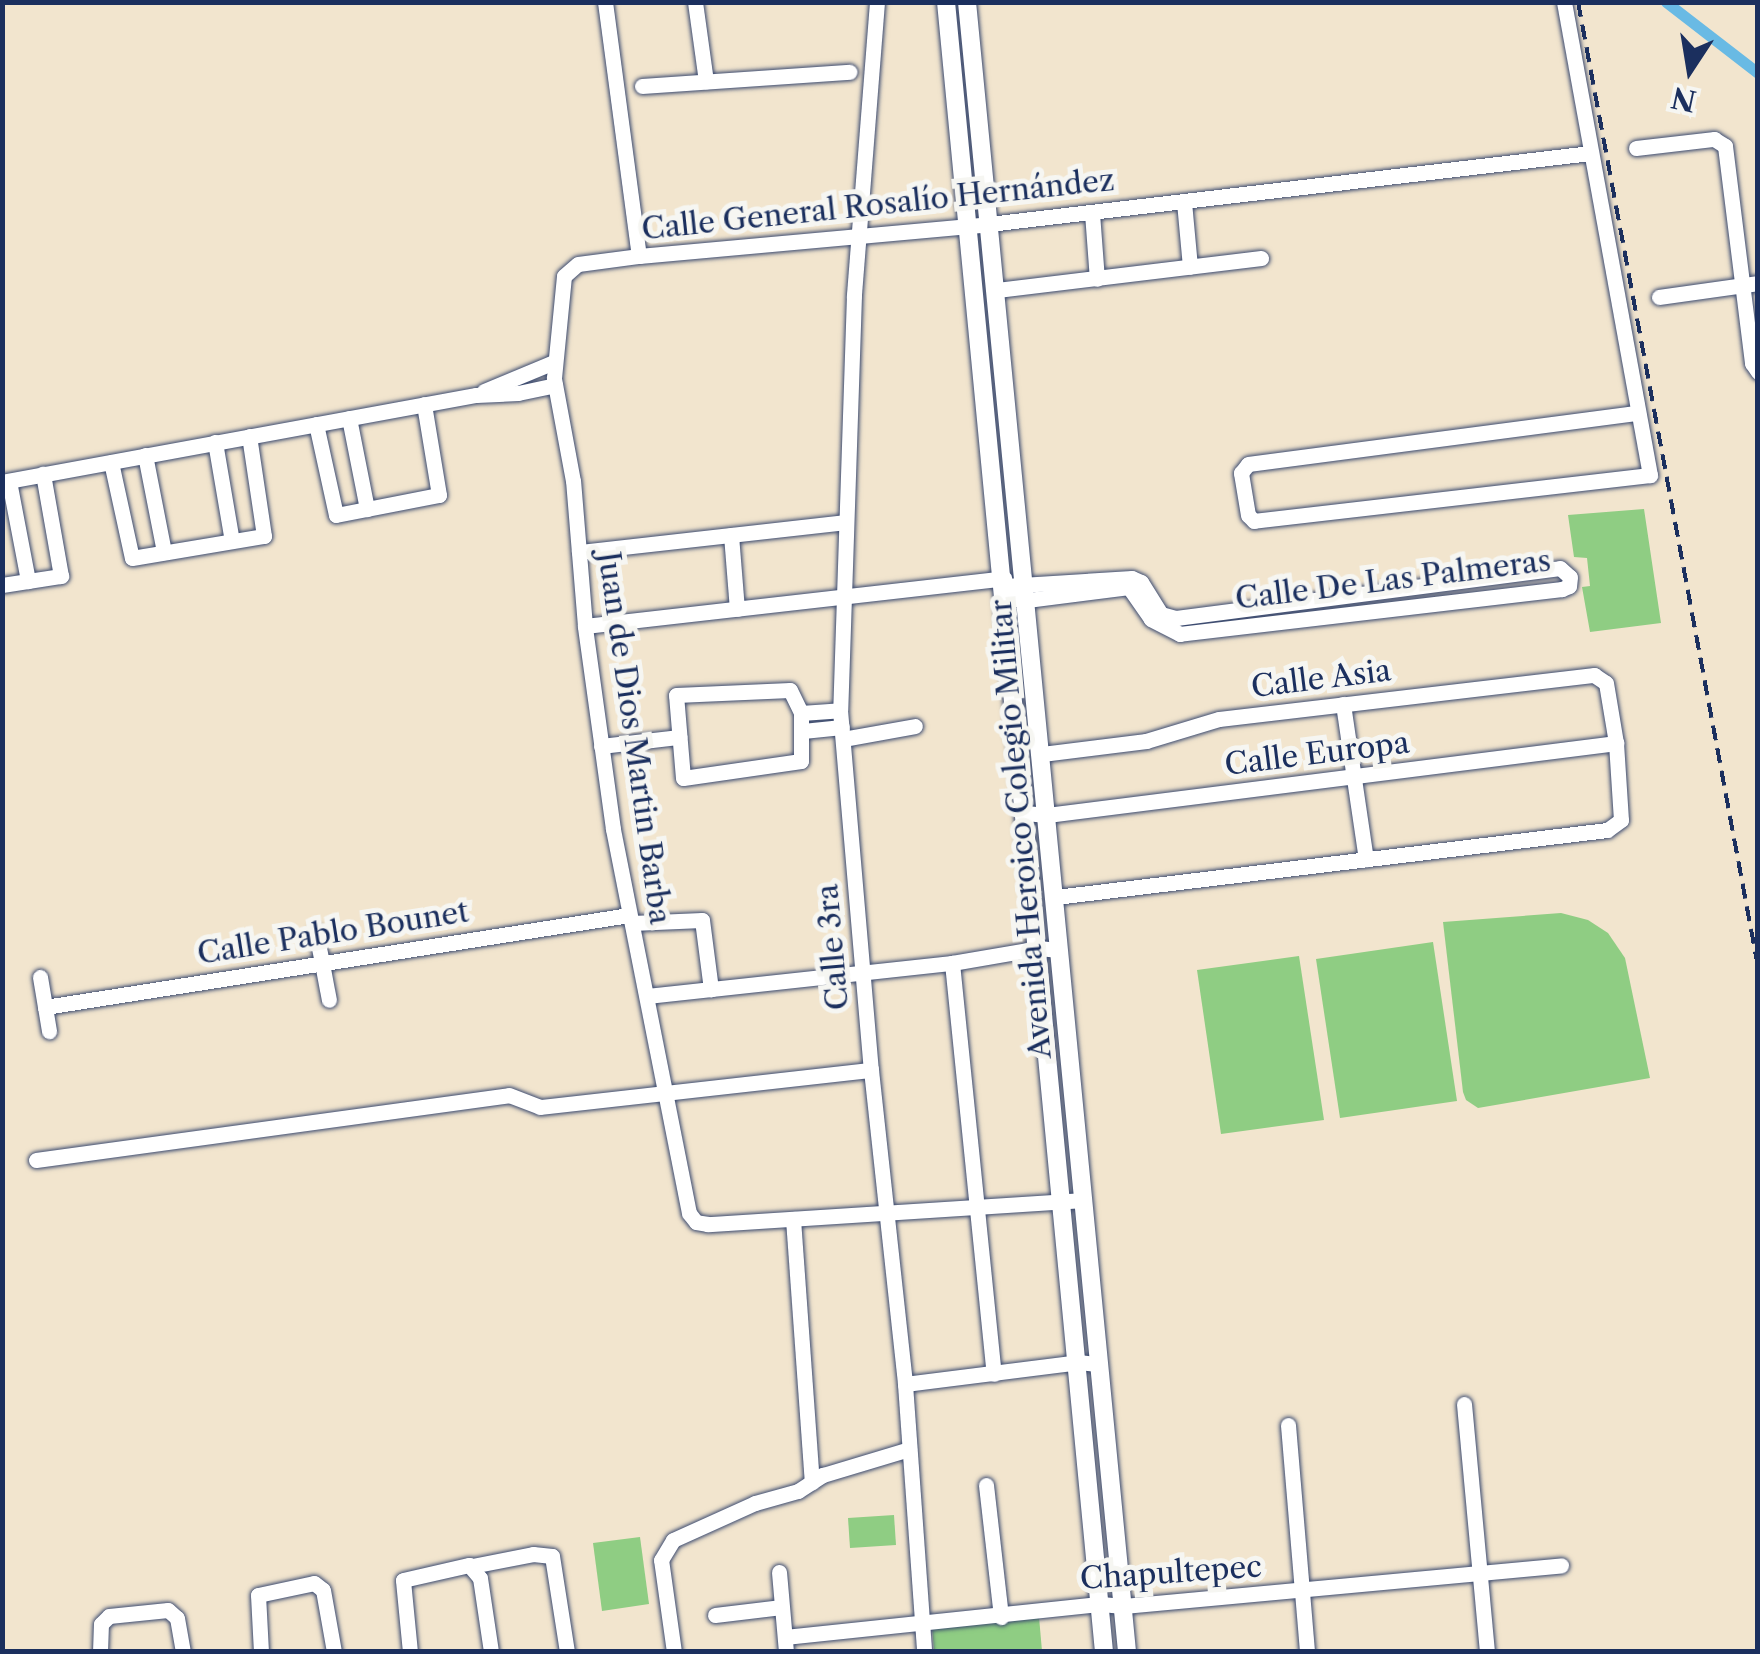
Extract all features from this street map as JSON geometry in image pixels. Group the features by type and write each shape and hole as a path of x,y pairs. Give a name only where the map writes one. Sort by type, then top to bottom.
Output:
{"main road":[{"name":"Avenida Heroico Colegio Militar","path":"946,2 1104,1652"},
{"name":"Avenida Heroico Colegio Militar","path":"967,2 1127,1652"}],"street":[{"path":"606,2 639,256"},
{"path":"695,2 706,80"},
{"name":"Calle 3ra","path":"877,2 841,600 842,726 871,1070 905,1384 924,1652"},
{"path":"1564,2 1650,475 1260,520 1248,516 1241,473 1248,464 1638,413"},
{"path":"642,86 850,72"},
{"path":"1636,148 1721,141 1727,151 1751,284 1752,364 1758,372"},
{"name":"Calle General Rosalío Hernández","path":"578,264 1092,213 1591,152"},
{"path":"1184,202 1190,267"},
{"path":"1092,213 1096,279"},
{"path":"997,290 1261,258"},
{"name":"Juan de Dios Martin Barba","path":"578,264 568,270 562,284 555,385 573,482 585,626 601,746 630,919 689,1213 696,1222 793,1219"},
{"path":"1660,297 1751,284"},
{"path":"476,395 554,362"},
{"path":"28,581 6,481 424,404 555,385"},
{"path":"316,424 336,514 367,509 439,495 424,404"},
{"path":"349,418 367,509"},
{"path":"111,462 132,558 264,536 249,436"},
{"path":"215,442 232,541"},
{"path":"145,456 164,552"},
{"path":"2,585 60,576 43,474"},
{"path":"579,552 845,522"},
{"path":"731,535 737,609"},
{"name":"Calle De Las Palmeras","path":"1560,568 1570,576 1568,586 1562,589 1180,634 1160,620 1560,568"},
{"path":"585,626 1005,587 1026,594 1129,587 1160,620"},
{"path":"1377,593 1380,610"},
{"name":"Calle Asia","path":"1042,754 1146,741 1219,719 1594,674 1606,682 1616,744"},
{"path":"787,689 796,696 803,731 804,755 800,762 683,778 676,695 787,689"},
{"path":"1343,704 1366,859"},
{"path":"802,713 842,726"},
{"path":"803,731 842,726 915,726"},
{"path":"601,746 679,737"},
{"path":"1056,897 1607,830 1621,820 1616,744"},
{"name":"Calle Europa","path":"1025,814 1616,744"},
{"name":"Calle Pablo Bounet","path":"45,1007 322,962 630,919 697,919 704,925 711,989"},
{"path":"316,932 328,1000"},
{"path":"646,996 952,963 1039,948 1060,950"},
{"path":"952,963 994,1374"},
{"path":"40,976 49,1031"},
{"path":"36,1160 318,1118 508,1095 540,1107 664,1090 871,1070"},
{"path":"812,1482 793,1219 978,1210 1062,1199 1084,1200"},
{"path":"905,1384 1078,1362 1098,1364"},
{"path":"1464,1404 1487,1652"},
{"path":"1288,1425 1307,1652"},
{"path":"674,1652 661,1560 667,1546 684,1533 854,1464 910,1449"},
{"path":"986,1485 1000,1617"},
{"path":"410,1652 403,1580 533,1554 552,1556 567,1652"},
{"name":"Chapultepec","path":"785,1644 922,1623 1101,1604 1123,1606 1562,1564"},
{"path":"472,1566 480,1578 491,1652"},
{"path":"779,1572 785,1644"},
{"path":"262,1652 258,1596 314,1583 321,1586 324,1596 334,1652"},
{"path":"714,1614 782,1607"},
{"path":"100,1652 102,1624 108,1616 168,1610 176,1618 183,1652"}],"green space":[{"path":"1644,509 1661,623 1590,632 1582,587 1590,586 1587,558 1574,557 1568,515"},
{"path":"1561,913 1588,920 1608,933 1625,958 1650,1078 1478,1108 1466,1100 1463,1092 1443,922"},
{"path":"1433,942 1457,1101 1340,1118 1316,959"},
{"path":"1299,956 1324,1120 1221,1134 1197,970"},
{"path":"894,1515 896,1545 850,1548 848,1518"},
{"path":"640,1537 649,1604 602,1611 593,1543"},
{"path":"1039,1617 1042,1651 934,1651 932,1625"}],"waterway":[{"path":"1666,2 1758,73"}],"railway":[{"path":"1578,2 1758,967"}]}
